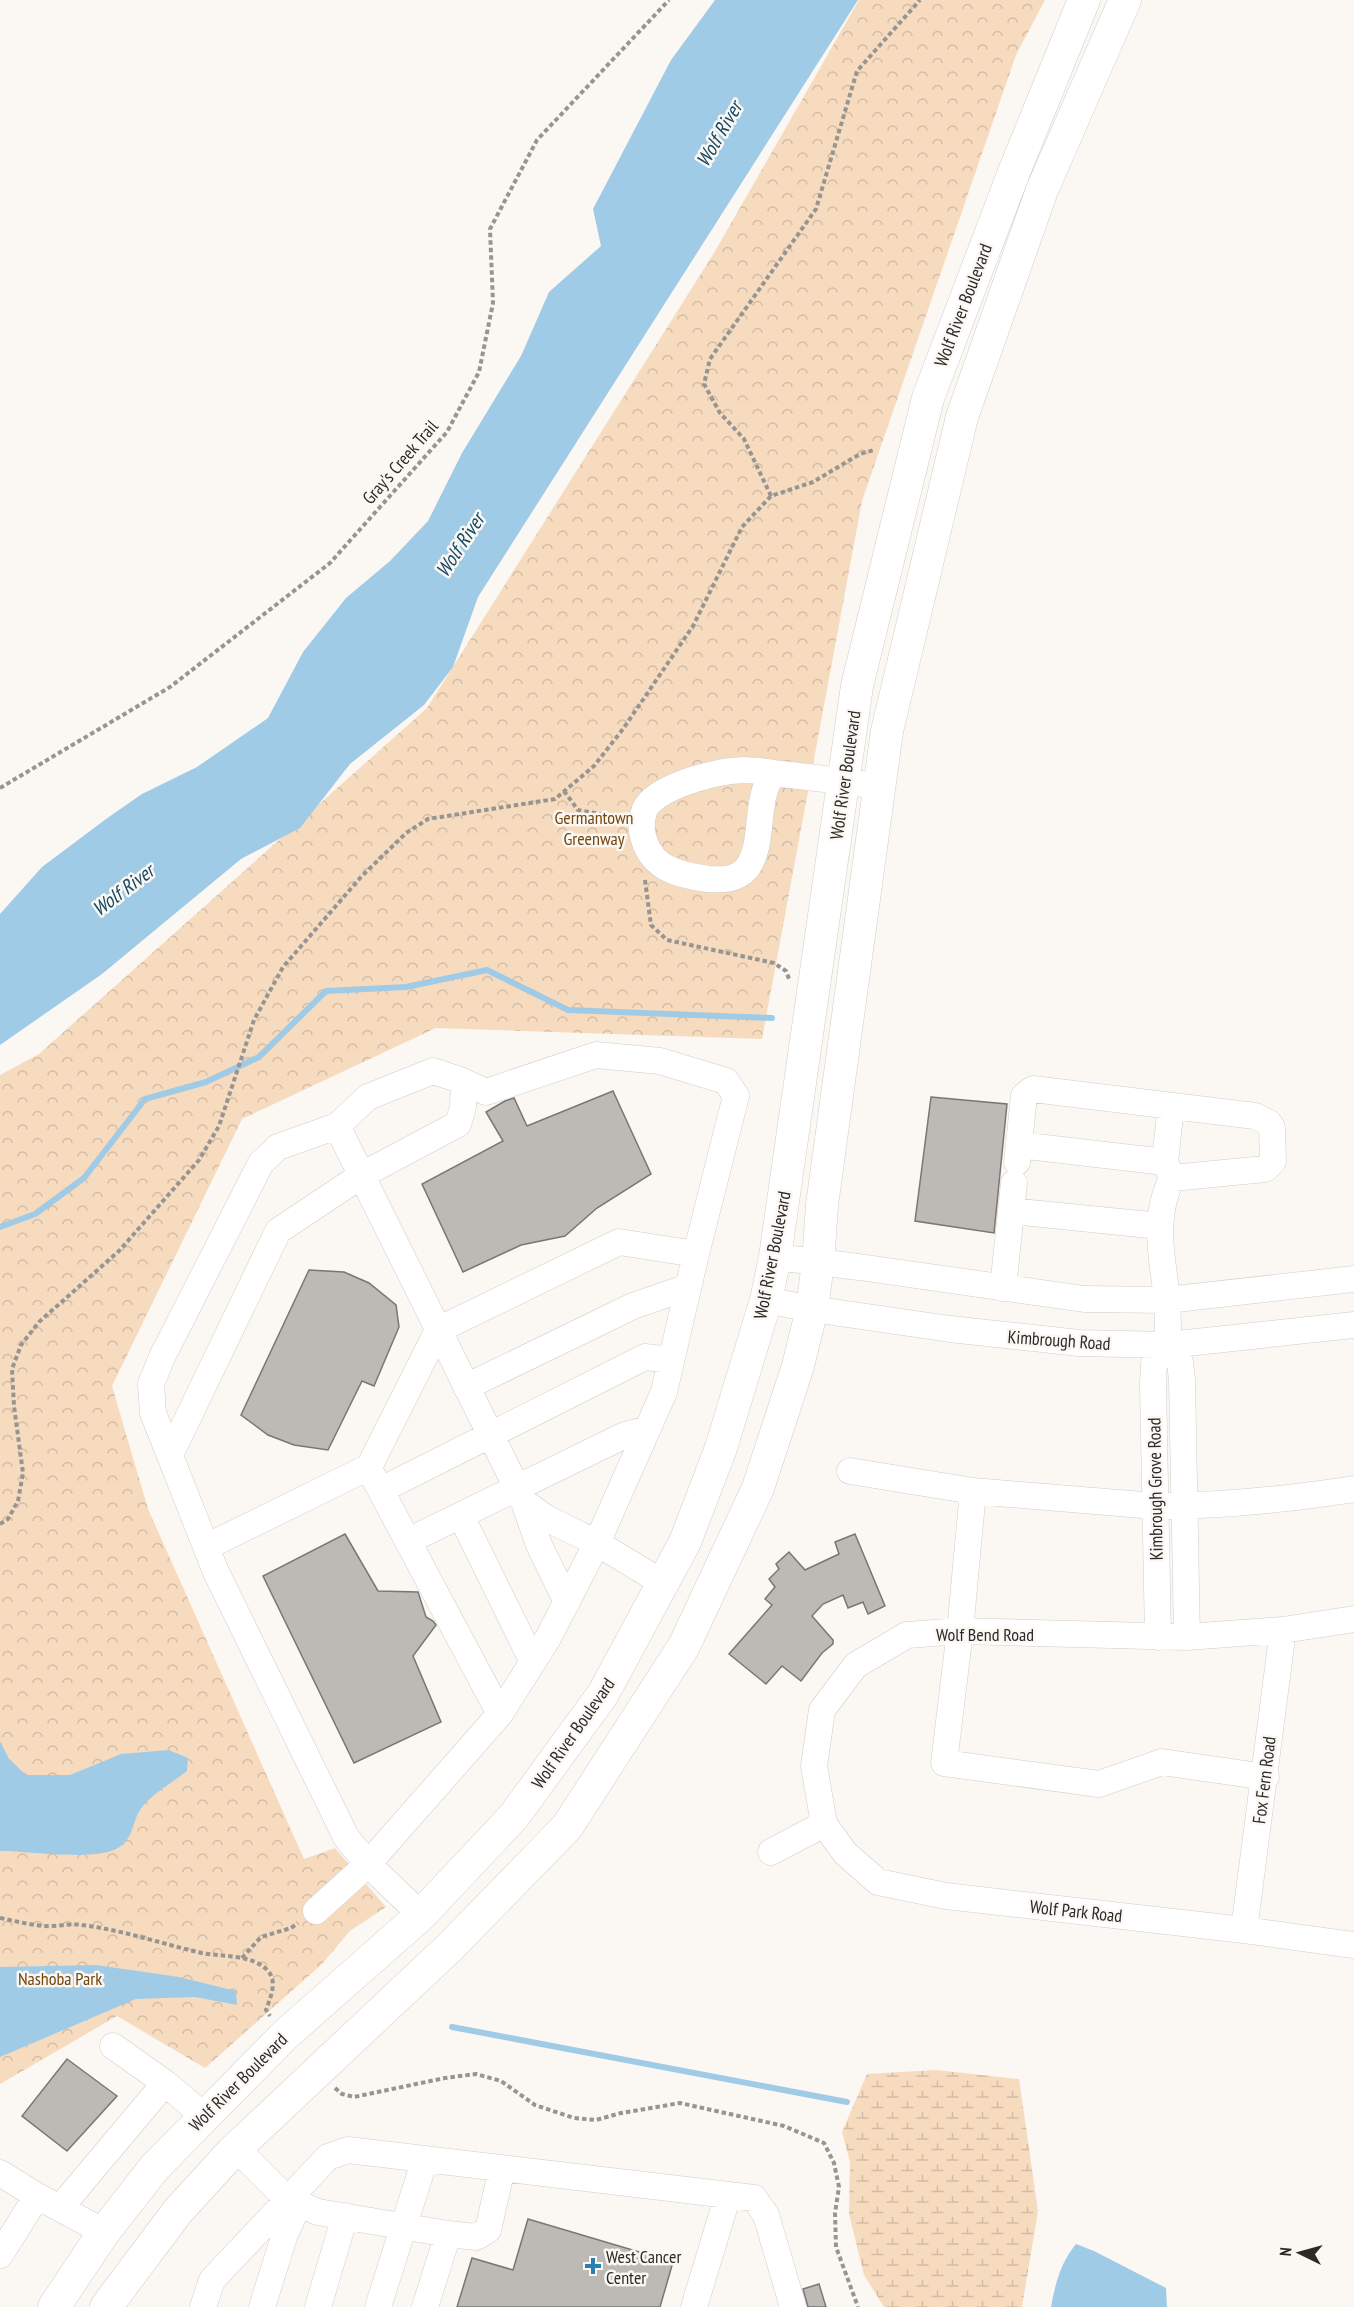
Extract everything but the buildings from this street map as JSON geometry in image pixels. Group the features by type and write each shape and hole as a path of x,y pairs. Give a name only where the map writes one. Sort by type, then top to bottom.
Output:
{"main road":[{"name":"Wolf River Boulevard","path":"54,2307 104,2232 155,2167 285,2036 421,1915 514,1816 603,1694 685,1542 721,1448 766,1300 775,1257 857,686 928,398 1014,171 1084,0"},
{"name":"Wolf River Boulevard","path":"106,2307 178,2211 236,2148 450,1947 567,1827 678,1655 758,1488 798,1366 812,1309 822,1205 887,731 962,417 1041,190 1125,0"}],"street":[{"path":"772,773 762,800 755,852 747,868 738,875 724,880 680,875 656,862 644,844 641,825 650,802 686,782 716,773 745,770 772,773 879,786"},
{"path":"316,1911 368,1864 500,1714 533,1662 597,1543 664,1392 736,1096 726,1081 660,1061 596,1055 486,1092 432,1071 368,1097 337,1126 278,1147 261,1163 162,1357 151,1384 153,1413 216,1572 346,1837 368,1864 421,1915"},
{"path":"170,1455 278,1231 362,1175 458,1124 463,1107 464,1082"},
{"path":"1003,1287 1024,1096 1033,1089 1255,1116 1269,1123 1272,1128 1273,1161 1265,1168 1168,1170 1017,1163"},
{"name":"Kimbrough Grove Road","path":"1171,1106 1168,1170 1159,1237 1167,1300 1168,1345 1180,1362 1182,1380 1187,1637"},
{"path":"337,1126 521,1496 538,1545 567,1602"},
{"path":"1011,1211 1160,1226"},
{"path":"206,1547 369,1467 438,1330 620,1242 696,1254"},
{"path":"775,1257 1084,1299 1167,1300 1354,1279"},
{"path":"466,1388 633,1306 688,1287"},
{"name":"Kimbrough Road","path":"766,1300 812,1309 1016,1338 1079,1343 1168,1345 1354,1325"},
{"name":"Kimbrough Grove Road","path":"1158,1637 1154,1364 1168,1345"},
{"path":"381,1490 645,1357 671,1360"},
{"path":"408,1541 461,1516 521,1496 625,1435 648,1429"},
{"path":"369,1467 500,1714"},
{"path":"850,1471 973,1491 1155,1506 1184,1506 1311,1496 1354,1489"},
{"path":"973,1491 960,1631 944,1763 1100,1784 1162,1762 1266,1777"},
{"path":"521,1496 546,1518 597,1543 663,1583"},
{"path":"461,1516 533,1662"},
{"name":"Wolf Bend Road","path":"824,1824 814,1766 822,1710 856,1665 907,1635 960,1631 1187,1637 1283,1630 1354,1619"},
{"name":"Fox Fern Road","path":"1244,1930 1266,1777 1283,1630"},
{"path":"771,1852 824,1824"},
{"name":"Wolf Park Road","path":"824,1824 846,1853 878,1882 946,1896 1354,1945"},
{"path":"113,2046 165,2083 204,2116"},
{"path":"60,2208 165,2083"},
{"path":"236,2148 293,2201 318,2212 476,2237 488,2230 502,2168"},
{"path":"203,2307 212,2280 293,2201 328,2157 348,2150 754,2198 766,2215 793,2307"},
{"path":"378,2307 425,2159"},
{"path":"0,2172 37,2196 104,2232"},
{"path":"694,2307 728,2195"},
{"path":"0,2255 37,2196"},
{"path":"262,2307 293,2201"},
{"path":"318,2307 345,2216"},
{"path":"425,2307 448,2234"}],"path":[{"name":"Gray's Creek Trail","path":"0,788 170,687 330,563 447,432 479,372 493,303 490,229 537,140 669,0"},
{"path":"771,496 744,439 720,413 704,384 710,359 816,209 857,71 920,0"},
{"path":"0,1524 8,1519 18,1501 23,1473 14,1406 12,1370 21,1345 39,1322 119,1251 199,1160 219,1126 254,1020 283,967 361,878 406,833 428,819 555,799 594,766 623,729 693,626 742,528 771,496 813,482 860,454 874,450"},
{"path":"242,1958 261,1937 291,1928 316,1911"},
{"path":"0,1918 45,1926 79,1924 205,1953 242,1958 267,1970 272,1978 273,1988 266,2010 285,2036"},
{"path":"319,2070 342,2094 354,2097 445,2078 476,2074 501,2081 535,2105 574,2118 596,2120 621,2113 680,2103 784,2126 824,2143 834,2163 839,2187 835,2212 836,2247 858,2307"}],"green space":[{"name":"Germantown Greenway","path":"859,0 1045,0 1016,55 862,501 762,1039 436,1028 242,1119 112,1386 148,1509 304,1859 335,1848 386,1907 350,1931 322,1964 205,2068 117,2016 0,2084 0,1075 39,1054 427,708 714,253"},
{"path":"936,2070 1019,2079 1038,2211 1022,2307 884,2307 864,2275 849,2214 850,2162 842,2132 867,2074"}],"water":[{"name":"Wolf River","path":"715,0 858,0 478,597 453,667 424,705 350,764 300,828 241,859 102,974 0,1045 0,914 42,867 106,819 142,794 197,767 268,718 303,652 346,598 390,561 428,521 462,453 521,356 549,292 601,246 593,209 671,60"},
{"path":"0,1741 9,1759 26,1775 70,1775 121,1754 169,1750 188,1758 187,1771 145,1804 137,1815 126,1841 116,1849 105,1853 76,1855 0,1851"},
{"path":"96,1965 179,1977 236,1991 237,2005 195,1997 136,1999 0,2057 0,1967"},
{"path":"1076,2244 1166,2288 1167,2307 1051,2307 1059,2274"}],"waterway":[{"path":"0,1227 35,1214 84,1178 145,1099 206,1082 259,1057 326,991 406,987 487,970 568,1010 772,1018"},
{"path":"452,2027 847,2102"}],"place":[{"name":"West Cancer Center","path":"593,2266"}],"park label":[{"name":"Nashoba Park","path":"60,1978"}]}
